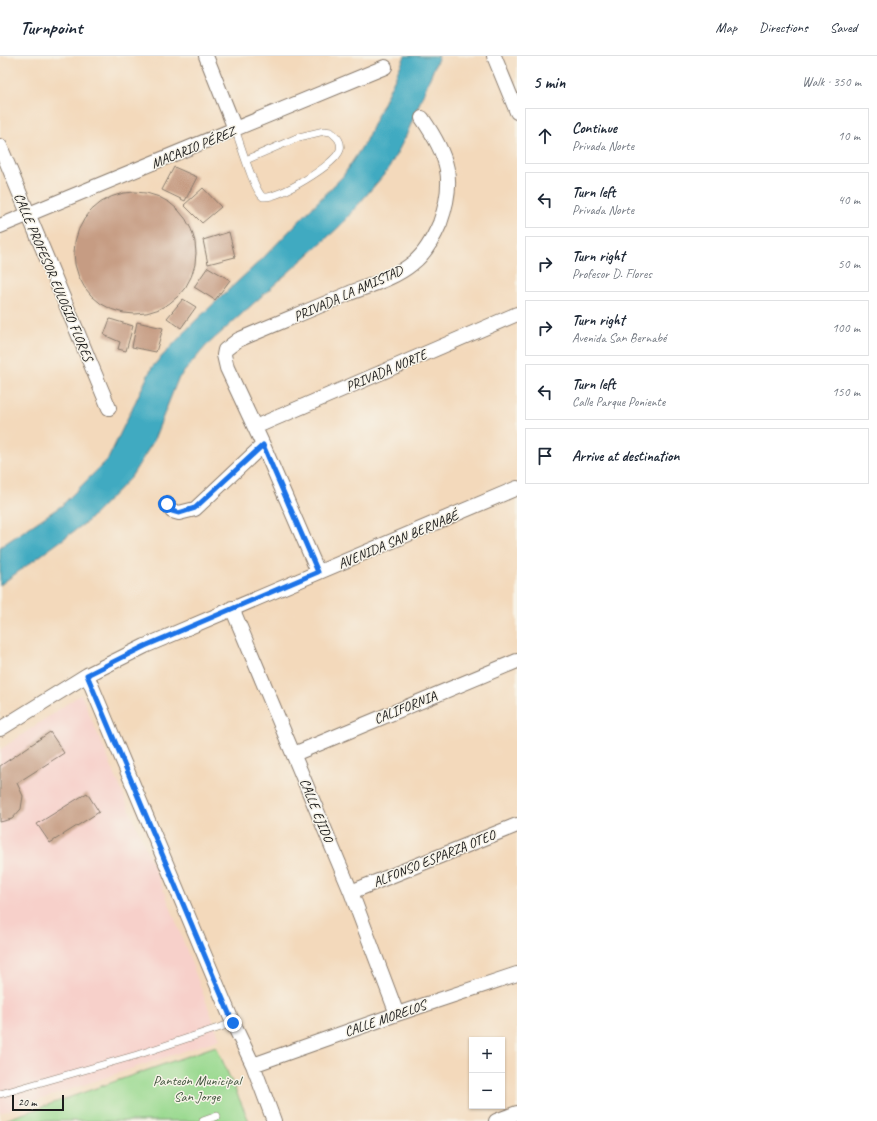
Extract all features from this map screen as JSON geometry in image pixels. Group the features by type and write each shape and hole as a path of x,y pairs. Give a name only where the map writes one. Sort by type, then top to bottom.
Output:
{"street":[{"path":"206,56 235,129"},
{"path":"494,56 517,112"},
{"name":"MACARIO PÉREZ","path":"0,226 385,67"},
{"name":"PRIVADA LA AMISTAD","path":"255,427 227,368 224,355 225,350 238,340 404,270 421,256 436,232 447,203 449,178 442,153 422,118"},
{"name":"CALLE PROFESOR EULOGIO FLORES","path":"0,146 109,408"},
{"name":"PRIVADA NORTE","path":"255,427 517,314"},
{"path":"255,427 318,572"},
{"path":"167,504 172,511 179,513 195,508 263,445"},
{"name":"AVENIDA SAN BERNABÉ","path":"0,729 87,675 145,646 517,488"},
{"name":"CALLE EJIDO","path":"232,608 351,892 397,1014"},
{"name":"CALIFORNIA","path":"294,754 517,661"},
{"path":"87,675 233,1023 253,1065 274,1121"},
{"name":"ALFONSO ESPARZA OTEO","path":"351,892 517,825"},
{"name":"CALLE MORELOS","path":"253,1065 397,1014 517,974"},
{"path":"496,1121 517,1113"}],"lane":[{"path":"235,129 246,160 258,193 262,197 271,196 305,180 336,157 340,149 339,139 331,132 312,133 246,160"},
{"path":"0,1094 137,1055 233,1023"},
{"path":"203,1121 217,1116"}],"shaded area":[{"path":"81,694 169,903 220,1039 0,1113 0,750"}],"green space":[{"name":"Panteón Municipal San Jorge","path":"216,1046 249,1121 2,1121"}],"water":[{"path":"405,56 439,56 406,136 388,170 339,227 206,346 178,379 153,442 131,477 88,521 0,585 0,547 61,506 108,459 152,367 195,321 262,259 343,176 365,142"}],"building":[{"path":"174,167 197,177 185,201 162,190"},
{"path":"203,188 221,207 202,223 184,205"},
{"path":"135,192 158,197 178,210 191,230 196,253 191,276 178,296 158,309 135,314 112,309 92,296 79,276 74,253 79,230 92,210 112,197"},
{"path":"229,232 235,257 208,264 203,240"},
{"path":"208,267 230,280 215,300 194,287"},
{"path":"183,299 196,307 181,328 167,318"},
{"path":"110,319 133,326 126,351 118,349 120,342 104,335"},
{"path":"137,322 163,328 156,352 132,347"},
{"path":"50,732 64,753 17,783 23,796 21,809 12,819 0,822 0,766"},
{"path":"87,793 99,812 50,843 37,824"}],"route":[{"path":"167,504 172,511 179,513 188,512 195,508 263,445 318,572 145,646 87,675 233,1023"}]}
